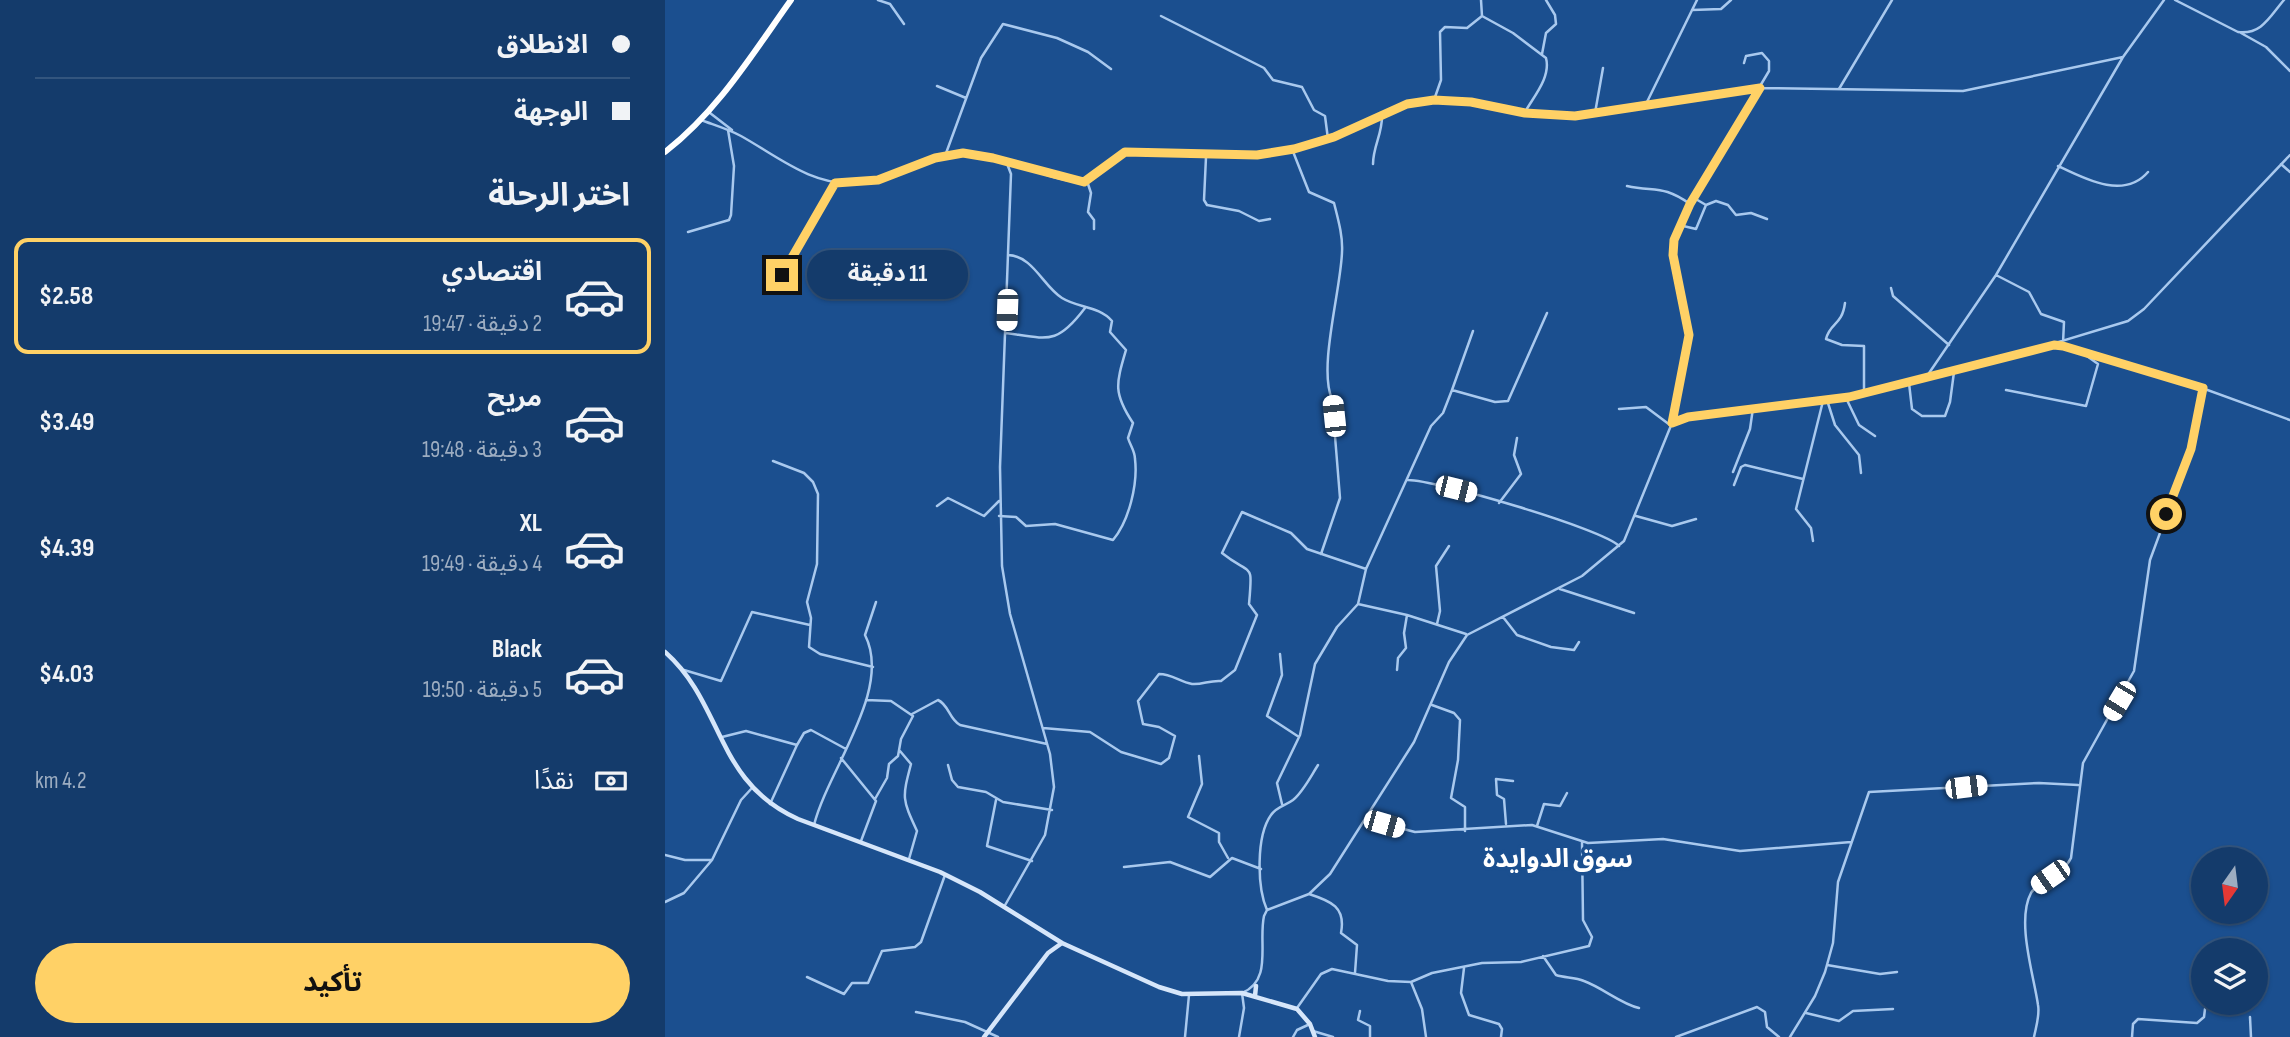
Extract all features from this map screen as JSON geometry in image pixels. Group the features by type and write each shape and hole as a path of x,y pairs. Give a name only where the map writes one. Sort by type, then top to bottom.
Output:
{"highway":[{"path":"665,152 709,112 792,0"}],"street":[{"path":"878,0 890,4 904,24"},
{"path":"1481,0 1482,16"},
{"path":"1525,113 1547,67 1542,54 1545,36 1556,24 1555,15 1546,0"},
{"path":"1646,105 1697,0"},
{"path":"1692,10 1721,9 1731,0"},
{"path":"1839,89 1892,0"},
{"path":"1925,379 1996,275 2123,57 2164,0"},
{"path":"2175,0 2266,47 2290,71"},
{"path":"2238,32 2247,33 2260,28 2284,0"},
{"path":"1161,16 1264,68 1273,80 1302,87 1314,110 1325,116 1328,139"},
{"path":"1482,16 1513,33 1542,54"},
{"path":"1434,100 1441,80 1438,44 1441,30 1452,27 1467,28 1482,16"},
{"path":"945,156 988,44 1003,24 1057,38 1088,52 1111,69"},
{"path":"1267,910 1309,894 1331,874 1414,742 1449,662 1467,635 1560,589 1599,565 1619,546 1636,516 1671,424 1689,335 1673,255 1679,225 1769,71 1766,57 1757,52 1747,56 1744,63"},
{"path":"701,120 737,134 803,173 835,183 878,180 945,156 978,154 1079,182 1087,181 1125,152 1206,156 1257,155 1328,139 1407,104 1434,100 1471,102 1525,113 1575,116 1760,88 1963,91 2123,57"},
{"path":"1595,113 1604,68"},
{"path":"937,86 966,98"},
{"path":"709,112 737,134"},
{"path":"1373,164 1374,149 1382,130 1382,114"},
{"path":"688,232 729,220 731,215 734,166 728,130"},
{"path":"1292,149 1309,192 1334,204 1343,250 1330,337 1328,383 1332,399 1340,498 1321,554"},
{"path":"1671,424 1688,417 1846,398 1954,372 2115,327 2136,315 2290,155"},
{"path":"1206,156 1204,200 1207,205 1239,211 1259,221 1270,219"},
{"path":"1005,907 1045,835 1052,810 1053,778 1043,728 1010,614 1002,566 999,501 1011,174 1006,161"},
{"path":"2281,164 2290,172"},
{"path":"1011,174 1019,165"},
{"path":"2058,166 2105,185 2119,186 2141,180 2148,172"},
{"path":"1087,181 1091,193 1088,212 1095,222 1094,229"},
{"path":"772,273 782,275 835,183"},
{"path":"1627,186 1649,190 1665,189 1690,204"},
{"path":"1694,197 1706,205"},
{"path":"1679,225 1696,229 1706,205 1716,201 1728,205 1736,215 1751,213 1767,219"},
{"path":"999,516 1016,517 1025,526 1055,524 1113,540 1128,509 1136,472 1135,456 1128,438 1133,423 1118,401 1119,370 1126,350 1110,332 1109,317 1064,299 1048,287 1024,259 1009,255"},
{"path":"1996,275 2029,292 2041,314 2064,322 2063,343"},
{"path":"1891,288 1893,296 1949,345"},
{"path":"1845,303 1841,321 1829,330 1826,340 1842,345 1864,346 1864,394"},
{"path":"1006,333 1051,339 1063,333 1085,308"},
{"path":"1452,390 1495,402 1508,401 1547,313"},
{"path":"1282,804 1277,783 1299,737 1315,664 1337,627 1358,604 1366,569 1431,426 1443,413 1473,331"},
{"path":"2054,345 2203,388 2290,420"},
{"path":"2006,390 2086,406 2098,364 2080,351"},
{"path":"1909,383 1912,409 1922,416 1942,416 1947,414 1954,372"},
{"path":"2034,1037 2039,1009 2027,955 2029,900 2036,888 2070,860 2078,785 2087,753 2127,688 2134,671 2150,560 2191,449 2203,388"},
{"path":"1846,398 1859,425 1875,436"},
{"path":"1825,401 1835,425 1859,455 1861,473"},
{"path":"1813,541 1811,528 1796,509 1825,401"},
{"path":"1619,410 1646,407 1671,424"},
{"path":"1733,472 1750,429 1753,408"},
{"path":"1499,503 1521,474 1514,455 1517,438"},
{"path":"772,461 804,473 817,489 817,564 807,598 810,625 808,643 811,650 873,667"},
{"path":"1734,485 1741,467 1745,465 1803,479"},
{"path":"1406,480 1473,493 1596,531 1619,546"},
{"path":"937,506 949,498 985,516 999,501"},
{"path":"1043,728 1090,732 1121,752 1157,765 1165,762 1175,736 1159,727 1141,722 1138,708 1140,695 1159,674 1171,675 1194,684 1226,679 1240,660 1256,618 1257,612 1249,604 1253,576 1250,571 1222,554 1240,513 1247,512 1291,533 1307,549 1366,569"},
{"path":"1636,516 1672,526 1696,519"},
{"path":"1437,624 1440,611 1436,566 1449,546"},
{"path":"1560,589 1634,613"},
{"path":"814,825 821,797 846,749 866,700 873,667 873,649 866,635 876,602"},
{"path":"1358,604 1407,615 1467,635"},
{"path":"682,669 721,681 752,612 810,625"},
{"path":"1397,670 1398,658 1406,648 1404,633 1407,615"},
{"path":"1503,617 1517,635 1551,647 1574,650 1579,642"},
{"path":"665,652 682,669 739,772 770,804 814,825 909,859 945,875 1005,907 1062,943 1159,987 1189,994 1243,993 1297,1009 1310,1024 1315,1037"},
{"path":"1280,654 1282,675 1267,716 1299,737"},
{"path":"866,700 891,701 912,714 922,711 936,700 944,703 953,720 960,725 1047,744"},
{"path":"1432,705 1454,713 1460,720 1451,798 1465,807 1465,831"},
{"path":"861,841 875,799 887,778 889,764 900,751 901,739 912,714"},
{"path":"770,804 804,733 811,730 846,749"},
{"path":"720,737 745,731 797,744"},
{"path":"900,751 911,764 903,790 907,812 917,831 909,859"},
{"path":"1199,756 1202,784 1188,817 1219,833 1219,842 1229,858 1261,869"},
{"path":"841,757 875,799"},
{"path":"948,765 956,787 986,792 996,800 1052,810"},
{"path":"1255,996 1255,986 1260,975 1262,922 1267,910 1261,869 1263,832 1272,814 1282,804 1292,801 1318,765"},
{"path":"1506,824 1504,799 1497,796 1496,779 1513,781"},
{"path":"1790,1037 1806,1013 1827,964 1835,925 1836,888 1866,796 1875,790 2039,783 2078,785"},
{"path":"665,902 684,893 712,860 741,800 752,788"},
{"path":"1537,826 1544,804 1560,806 1567,793"},
{"path":"996,800 987,846 1032,861"},
{"path":"1365,819 1415,832 1465,831 1506,824 1537,826 1582,842 1674,840 1740,851 1851,842"},
{"path":"1297,1009 1306,992 1326,970 1339,968 1388,981 1411,982 1432,973 1482,963 1521,962 1591,943 1592,937 1583,920 1582,842"},
{"path":"665,855 685,860 712,860"},
{"path":"1124,867 1170,862 1210,877 1229,858"},
{"path":"807,977 844,994 852,983 868,983 882,951 919,944 945,875"},
{"path":"1309,894 1331,904 1342,913 1344,920 1341,933 1357,946 1355,973"},
{"path":"1048,953 1051,937"},
{"path":"986,1035 1048,953 1062,943"},
{"path":"1543,956 1554,974 1583,980 1615,995 1625,1004 1639,1008"},
{"path":"1827,964 1880,974 1897,972"},
{"path":"1464,968 1461,996 1469,1015 1499,1024 1501,1037"},
{"path":"1411,982 1422,1009 1426,1037"},
{"path":"1243,993 1255,986"},
{"path":"1239,1037 1244,1008 1243,993"},
{"path":"1185,1037 1189,994"},
{"path":"1676,1037 1758,1007 1765,1012 1767,1027 1779,1037"},
{"path":"1806,1013 1839,1021 1853,1011 1893,1009"},
{"path":"1360,1011 1357,1020 1370,1026 1370,1037"},
{"path":"916,1012 965,1022 986,1035 998,1037"},
{"path":"2132,1037 2133,1024 2138,1019 2197,1023 2202,1015"},
{"path":"2250,1017 2251,1037"},
{"path":"1293,1037 1297,1030 1310,1024"},
{"path":"1313,1031 1333,1037"}],"district":[{"name":"سوق الدوايدة","path":"1558,858"}],"route":[{"path":"782,275 828,200 835,183 878,180 935,158 963,153 978,154 1084,182 1091,180 1107,164 1125,152 1179,156 1257,155 1294,149 1334,137 1407,104 1434,100 1471,102 1549,116 1575,116 1760,88 1690,204 1674,240 1673,255 1689,335 1672,423 1688,417 1849,397 2054,345 2063,346 2203,388 2191,449 2166,514"}]}
